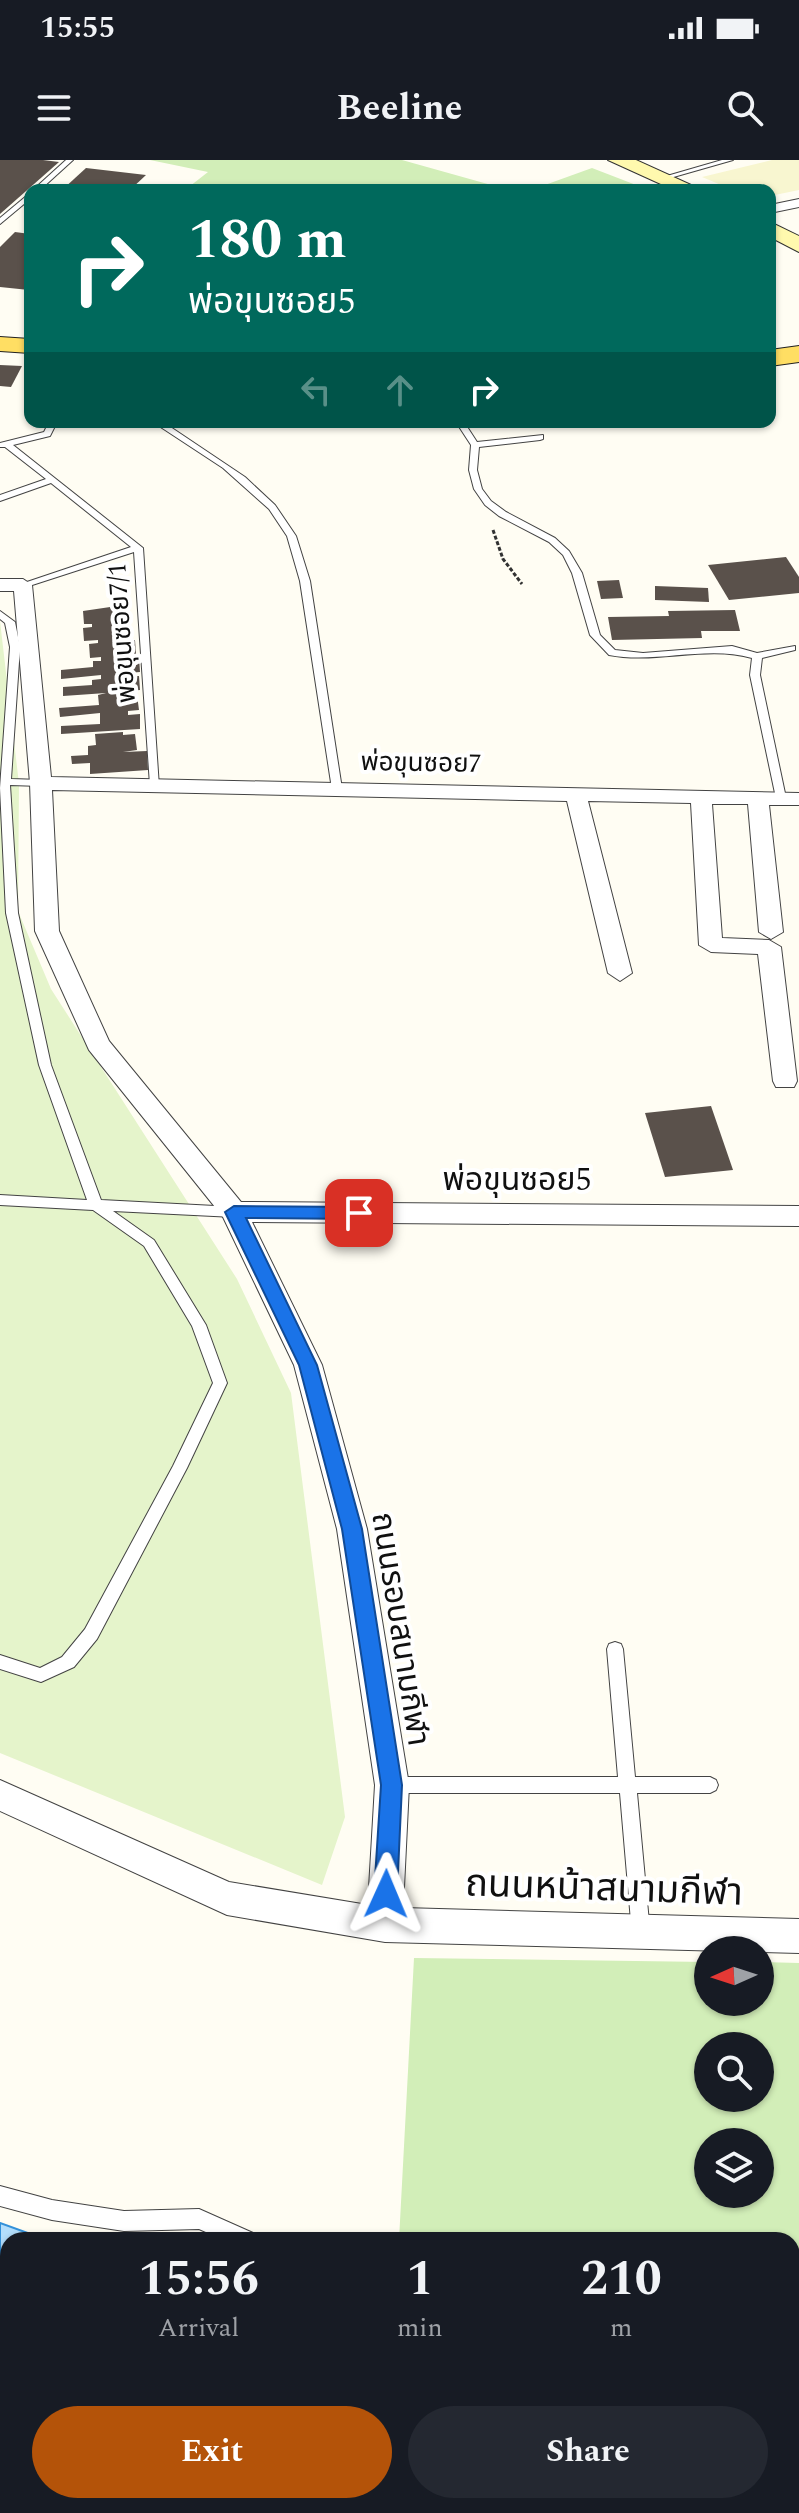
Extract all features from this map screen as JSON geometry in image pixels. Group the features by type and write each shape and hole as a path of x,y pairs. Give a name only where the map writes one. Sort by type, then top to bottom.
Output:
{"main road":[{"path":"618,160 678,184"},
{"path":"776,228 799,234"},
{"path":"776,230 799,245"},
{"path":"0,329 24,331"},
{"path":"776,339 799,336"},
{"path":"0,344 24,346"},
{"path":"776,357 799,354"}],"street":[{"path":"776,208 799,203"},
{"name":"ถนนรอบสนามกีฬา","path":"8,580 41,783 47,931 98,1044 234,1212 308,1365 352,1529 392,1785 385,1925"},
{"name":"พ่อขุนซอย7","path":"41,783 790,798"},
{"path":"576,794 620,973"},
{"path":"701,797 711,945 769,947 785,1081"},
{"path":"758,798 771,932"},
{"name":"พ่อขุนซอย5","path":"234,1212 799,1216"},
{"name":"ถนนหน้าสนามกีฬา","path":"0,1795 227,1898 385,1925 799,1936"}],"lane":[{"path":"43,184 70,160"},
{"path":"663,178 730,160"},
{"path":"0,222 24,200"},
{"path":"3,445 47,434 50,428"},
{"path":"166,428 218,461 255,492 289,532 305,581 337,789"},
{"path":"464,428 475,445 472,459 480,490 492,509 566,553 585,592 595,634 612,653 643,656 732,649 757,656 792,648"},
{"path":"475,445 540,437"},
{"name":"พ่อขุนซอย7/1","path":"3,445 138,548 155,785"},
{"path":"0,498 52,480"},
{"path":"8,580 138,548"},
{"path":"0,614 10,622 15,647 3,782 12,913 45,1065 96,1205 149,1243 199,1325 220,1383 180,1468 91,1634 68,1662 41,1675 0,1662"},
{"path":"757,656 755,675 790,798"},
{"path":"3,782 41,783"},
{"path":"0,1200 234,1212"},
{"path":"615,1649 642,1933"},
{"path":"392,1785 710,1785"},
{"path":"0,2196 52,2210 124,2221 199,2219 228,2232"}],"path":[{"path":"492,509 498,547 522,584"}],"shaded area":[{"path":"772,160 799,160 799,190 776,195 776,184 719,184 702,177"}],"green space":[{"path":"150,160 402,160 488,184 193,184 208,172"},
{"path":"592,168 633,184 548,184"},
{"path":"0,621 19,784 18,911 51,989 237,1279 291,1393 345,1817 322,1885 0,1753"},
{"path":"414,1958 694,1962 694,2016 774,2016 774,1962 799,1963 799,2232 399,2232"}],"water":[{"path":"0,2223 25,2232 0,2232"}],"building":[{"path":"0,160 59,162 34,184 24,184 24,193 0,214"},
{"path":"86,168 146,175 136,184 69,184"},
{"path":"15,232 24,233 24,289 0,287 0,247"},
{"path":"0,365 22,366 11,387 0,386"},
{"path":"786,557 799,577 799,593 729,600 708,565"},
{"path":"619,580 623,598 601,599 597,581"},
{"path":"655,586 708,588 709,602 655,600"},
{"path":"117,606 128,608 130,621 117,622 117,625 129,624 130,638 124,641 135,640 136,654 127,655 127,658 139,657 140,672 127,673 127,677 139,676 140,690 125,691 125,695 137,695 139,710 128,711 128,715 140,714 140,729 61,734 61,726 100,724 100,713 60,717 59,708 99,705 98,695 106,693 63,696 63,687 92,685 92,680 101,679 101,675 61,679 61,670 93,667 93,661 101,661 101,657 90,658 89,644 98,643 98,640 84,641 83,628 92,627 92,624 84,624 83,611"},
{"path":"735,610 740,631 701,631 702,638 612,640 608,617 669,616 668,611"},
{"path":"123,732 123,735 135,734 137,750 123,752 147,751 148,770 90,774 90,763 72,764 71,756 88,755 88,746 96,745 95,734"},
{"path":"711,1106 733,1170 665,1177 645,1113"}],"route":[{"path":"359,1213 234,1212 308,1365 352,1529 392,1785 386,1835 386,1894"}]}
